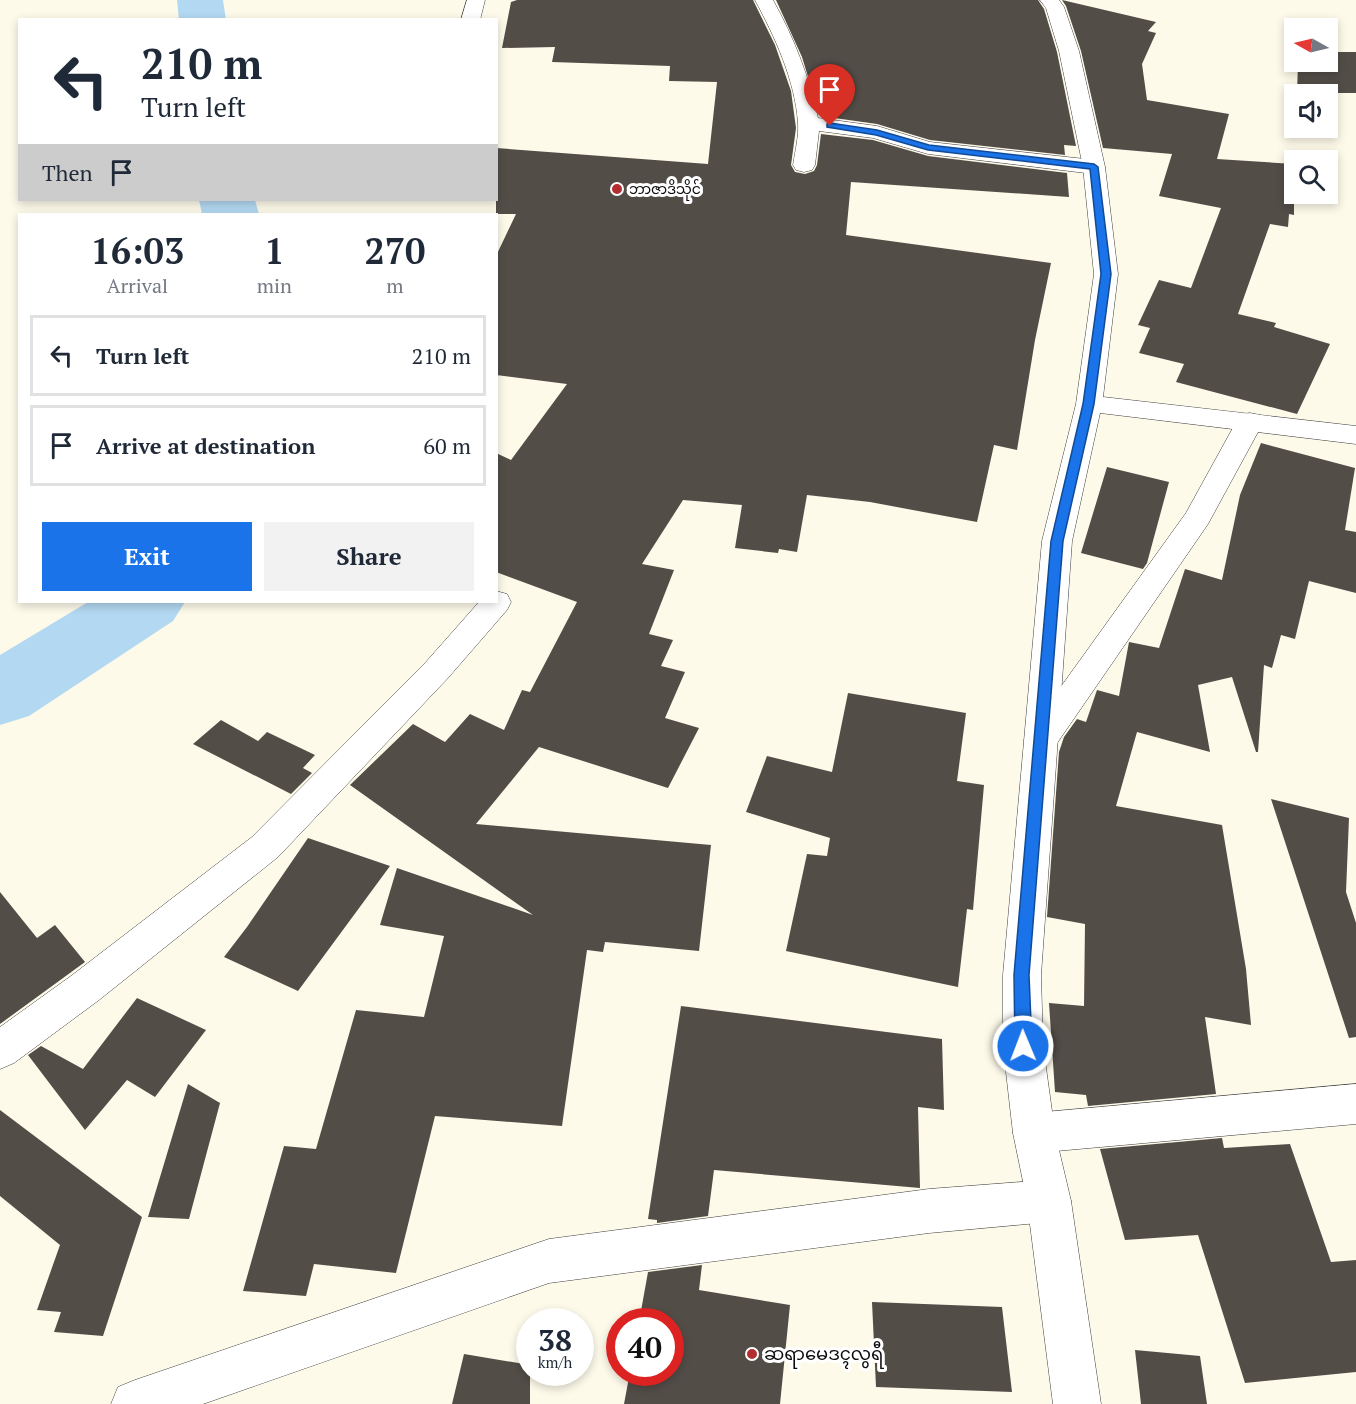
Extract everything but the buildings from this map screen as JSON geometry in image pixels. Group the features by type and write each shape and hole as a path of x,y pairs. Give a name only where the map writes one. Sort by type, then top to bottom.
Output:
{"street":[{"path":"471,18 476,0"},
{"path":"764,0 782,33 800,82 809,124 804,165"},
{"path":"1049,0 1055,7 1069,51 1094,167 1106,274 1089,404 1057,541 1022,975 1023,1046 1034,1133 1049,1200 1077,1404"},
{"path":"809,124 850,127 877,132 928,148 1094,167"},
{"path":"1089,404 1250,420 1356,435"},
{"path":"1041,740 1198,517 1250,420"},
{"path":"0,1050 85,988 265,847 437,670 495,603"},
{"path":"1034,1133 1356,1104"},
{"path":"135,1404 549,1261 928,1211 1049,1200"}],"waterway":[{"path":"200,0 203,18"},
{"path":"227,201 230,213"},
{"path":"0,694 144,603"}],"place":[{"name":"ဘာဇာဒိသိုင်","path":"617,189"},
{"name":"ဆရာမေဒၚလွရီ","path":"752,1354"}],"route":[{"path":"830,126 877,132 928,148 1094,167 1106,274 1089,404 1057,541 1022,975 1023,1046"}]}
